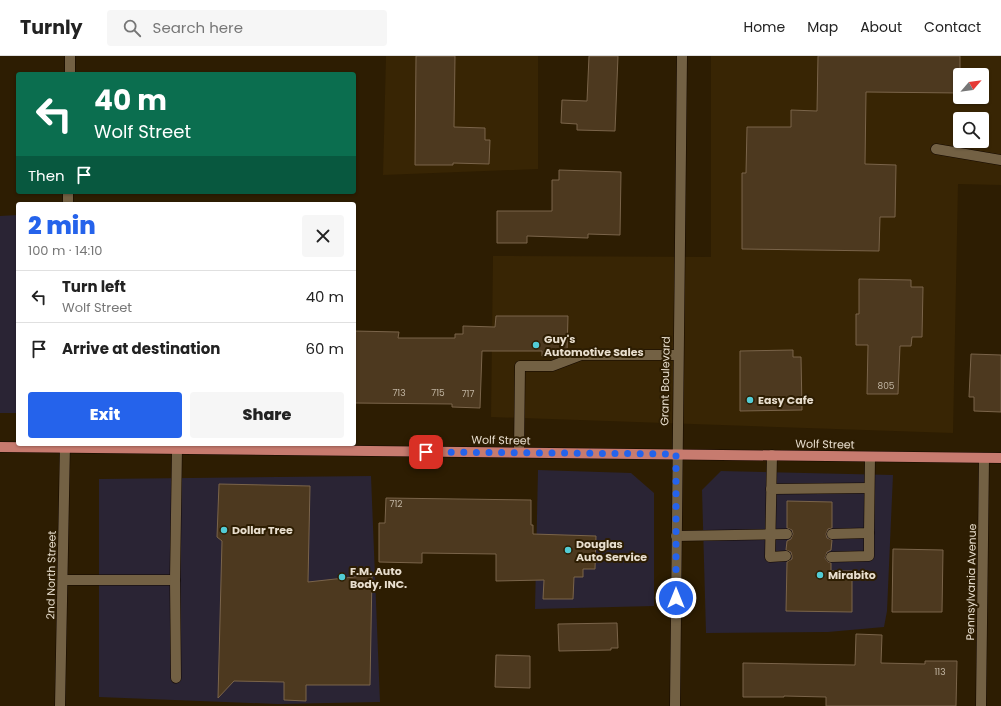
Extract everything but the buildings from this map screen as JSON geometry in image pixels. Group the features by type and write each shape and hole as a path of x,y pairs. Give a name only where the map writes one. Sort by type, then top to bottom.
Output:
{"main road":[{"name":"Wolf Street","path":"0,447 65,446 177,449 1001,458"}],"street":[{"path":"70,56 70,72"},
{"name":"Grant Boulevard","path":"675,706 676,454 682,56"},
{"path":"936,150 1001,160"},
{"path":"519,452 520,366 552,366 582,355 678,355"},
{"name":"2nd North Street","path":"60,706 65,446"},
{"path":"176,678 175,580 177,449"},
{"path":"772,455 770,556 786,556"},
{"path":"831,557 869,556 870,457"},
{"name":"Pennsylvania Avenue","path":"981,706 984,458"},
{"path":"771,489 869,488"},
{"path":"832,534 869,533"},
{"path":"676,536 787,534"},
{"path":"63,580 175,580"}],"shaded area":[{"path":"386,56 538,56 538,169 383,175"},
{"path":"711,56 1001,56 1001,185 958,184 953,433 491,417 493,256 711,257"},
{"path":"16,215 16,413 0,413 0,216"},
{"path":"538,470 631,473 654,493 654,606 535,609"},
{"path":"721,471 893,475 887,611 884,627 828,632 706,633 702,490"},
{"path":"371,476 380,702 278,704 99,697 99,479"}],"place":[{"name":"Guy's Automotive Sales","path":"536,345"},
{"name":"Easy Cafe","path":"750,400"},
{"name":"Dollar Tree","path":"224,530"},
{"name":"Douglas Auto Service","path":"568,550"},
{"name":"Mirabito","path":"820,575"},
{"name":"F.M. Auto Body, INC.","path":"342,577"}],"route":[{"path":"426,452 676,454 676,598"}]}
